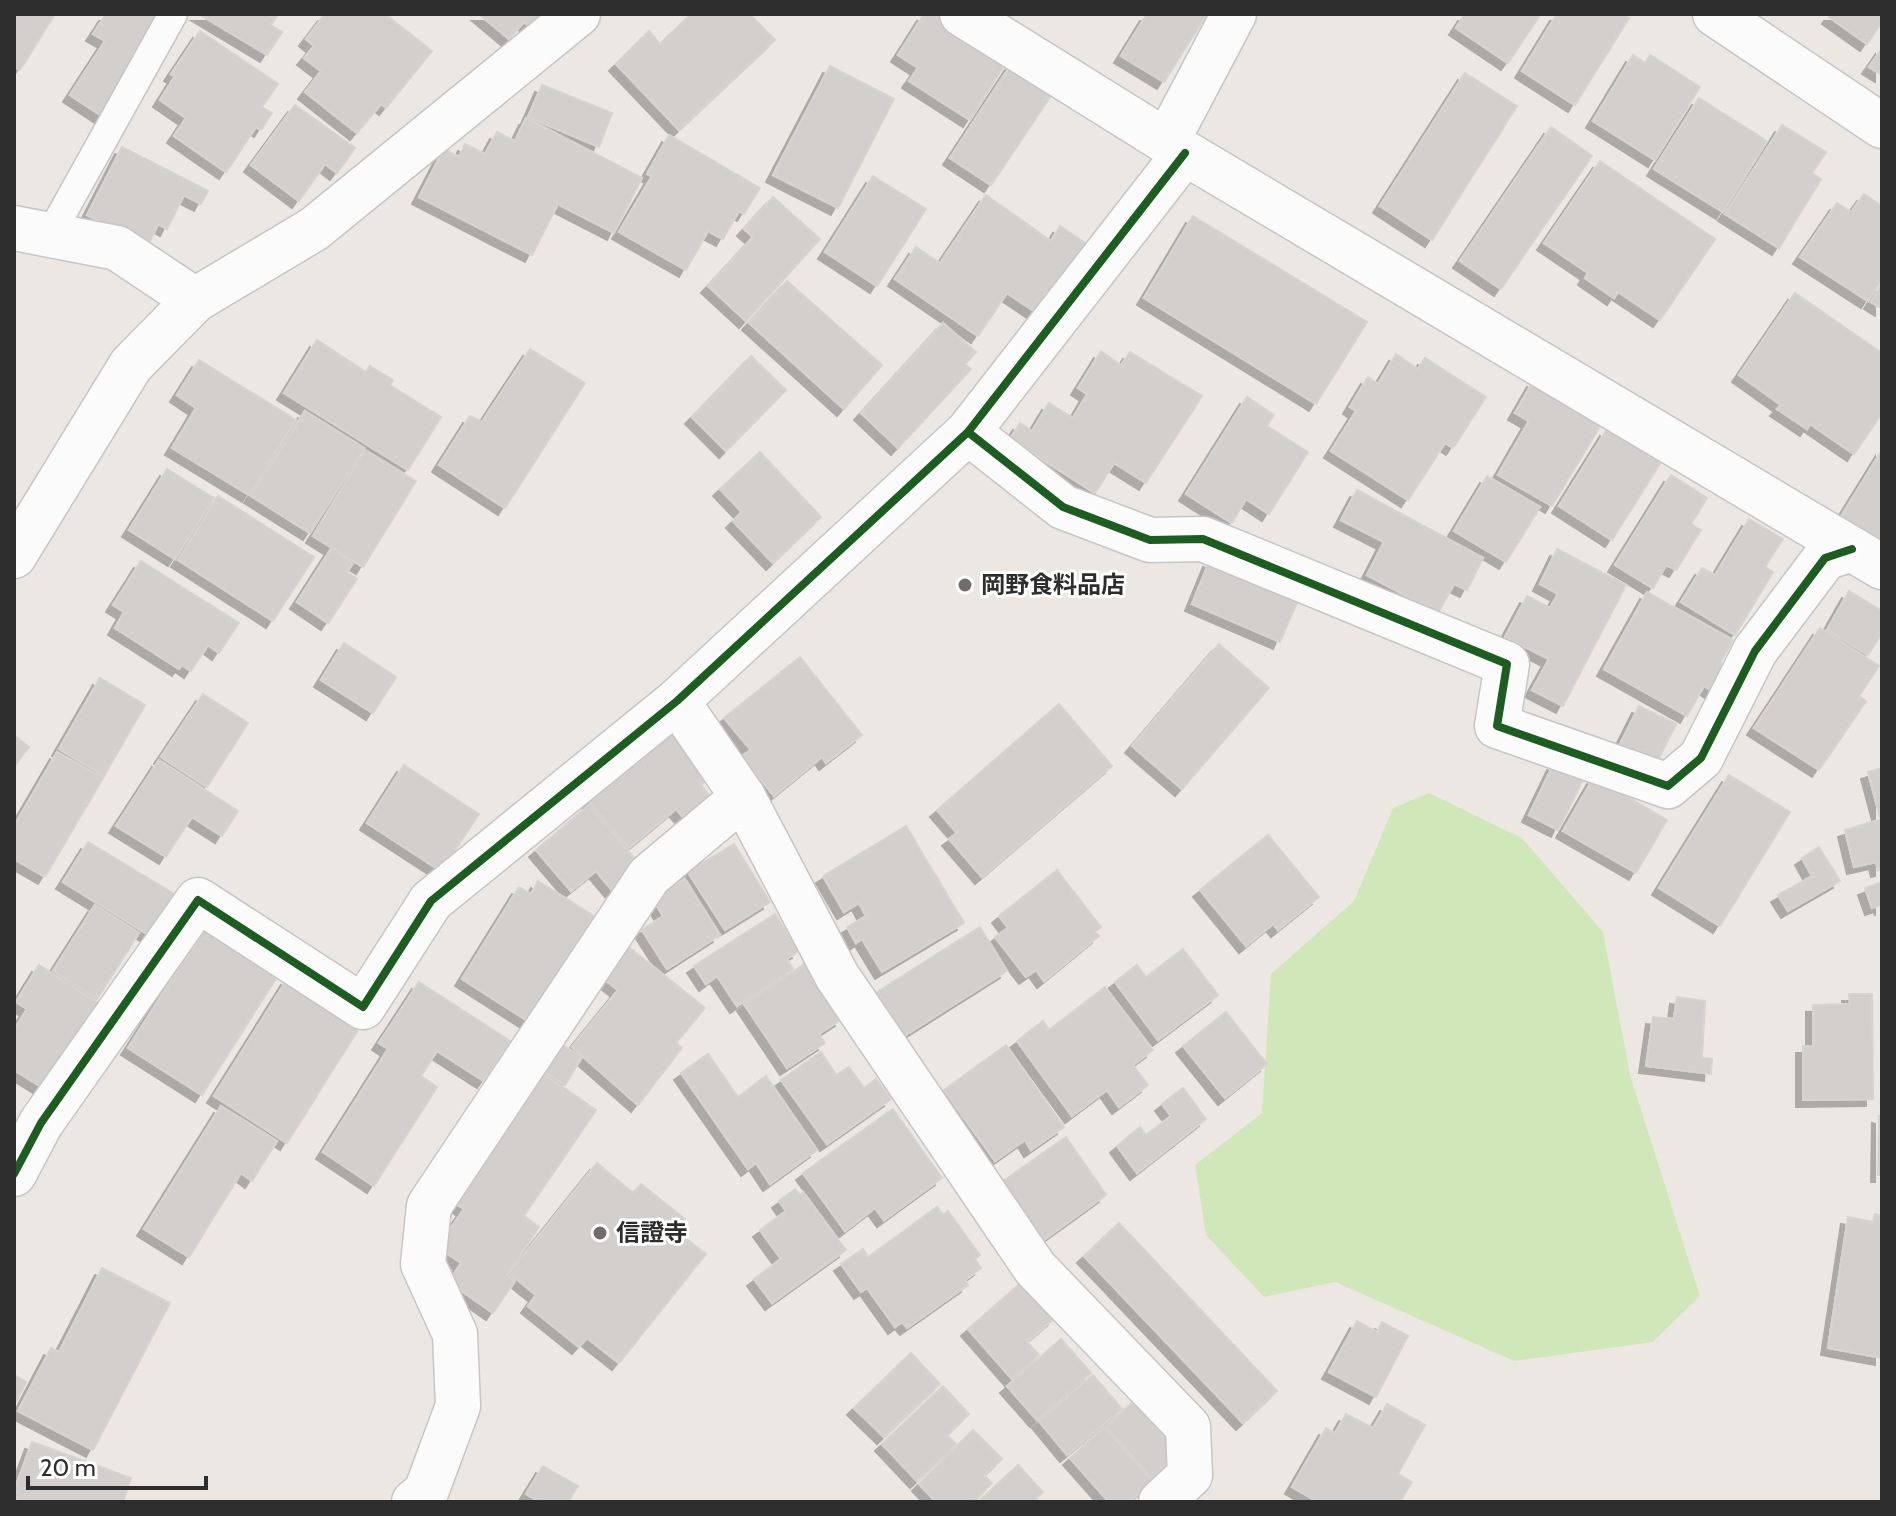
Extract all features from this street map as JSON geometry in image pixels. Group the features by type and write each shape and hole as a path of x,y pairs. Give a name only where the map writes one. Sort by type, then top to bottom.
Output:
{"street":[{"path":"14,556 131,365 195,300 314,229 578,14"},
{"path":"962,14 1176,147 1867,558"},
{"path":"14,1174 41,1123 198,900 363,1007 431,901 677,701 968,432 1176,147 1234,14"},
{"path":"1715,14 1882,126"},
{"path":"32,231 117,248 195,300"},
{"path":"968,432 1063,507 1150,540 1203,539 1507,664 1497,726 1668,786 1701,758 1755,651 1825,558 1867,558"},
{"path":"677,701 743,797 837,976 1035,1268 1188,1427 1190,1475 1161,1502"},
{"path":"427,1499 458,1406 455,1334 423,1264 429,1206 649,876 743,797"}],"lane":[{"path":"32,231 173,14"}],"green space":[{"path":"1429,793 1522,838 1603,932 1630,1075 1700,1296 1653,1342 1514,1361 1335,1282 1264,1297 1206,1235 1195,1165 1262,1113 1271,974 1354,901 1393,808"}],"building":[{"path":"14,14 55,14 20,70 14,66"},
{"path":"106,14 167,14 102,116 70,95 105,41 93,34"},
{"path":"199,14 278,14 271,25 282,32 267,55"},
{"path":"325,14 385,14 432,51 386,108 381,104 357,133 305,92 321,71 304,58 314,46 306,39"},
{"path":"479,14 540,14 530,27 524,22 509,39"},
{"path":"691,14 750,14 775,40 679,130 616,64 649,31 660,44"},
{"path":"924,14 936,14 1008,59 970,120 909,81 918,68 898,55"},
{"path":"1147,14 1207,14 1164,82 1121,56"},
{"path":"1465,14 1541,14 1508,63 1456,28"},
{"path":"1557,14 1622,14 1629,18 1575,105 1522,71"},
{"path":"1831,14 1882,14 1882,22 1867,44 1829,17"},
{"path":"200,31 278,84 262,107 272,113 261,130 256,127 226,172 174,136 186,118 160,100 175,76 171,74"},
{"path":"1882,48 1882,75 1869,67"},
{"path":"1633,55 1645,63 1650,55 1700,87 1655,160 1593,121"},
{"path":"1012,63 1054,91 991,185 950,158"},
{"path":"830,66 894,99 838,208 773,175"},
{"path":"1465,73 1517,106 1432,240 1380,206"},
{"path":"542,85 612,113 599,147 528,117"},
{"path":"1699,98 1767,141 1723,212 1654,169"},
{"path":"295,105 355,148 337,173 325,164 299,201 251,165"},
{"path":"526,118 642,178 614,233 558,204 532,255 419,197 444,149 459,157 465,144 485,154 497,132 515,141"},
{"path":"1782,125 1826,152 1812,173 1821,179 1779,248 1725,214"},
{"path":"1551,127 1592,156 1501,289 1460,261"},
{"path":"669,135 760,188 744,214 739,211 723,239 708,231 686,270 619,232 652,176 647,174"},
{"path":"122,147 208,191 201,204 184,195 167,229 158,224 148,246 87,215"},
{"path":"1600,161 1715,239 1660,320 1618,292 1614,298 1585,278 1588,273 1544,243"},
{"path":"873,176 926,209 877,286 825,252"},
{"path":"1864,194 1882,206 1882,279 1868,301 1800,257 1837,203 1851,212"},
{"path":"986,195 1051,241 1060,226 1094,249 1046,319 1007,293 978,336 895,279 916,247 940,263"},
{"path":"773,197 820,239 746,321 708,286 753,237 744,229"},
{"path":"1193,216 1367,322 1316,404 1144,298"},
{"path":"787,281 882,365 844,409 749,323"},
{"path":"1882,284 1882,309 1871,302"},
{"path":"1795,293 1882,353 1882,413 1854,454 1810,424 1807,429 1777,409 1781,405 1739,375"},
{"path":"943,323 976,352 965,364 971,369 898,448 861,413"},
{"path":"317,340 366,372 370,366 393,380 390,385 441,417 408,470 284,393"},
{"path":"530,349 585,383 505,508 439,465 470,416 482,422"},
{"path":"1101,351 1121,365 1130,352 1202,396 1146,483 1114,463 1095,493 1010,439 1020,423 1032,431 1049,403 1073,418 1087,394 1078,388"},
{"path":"1396,354 1418,369 1425,358 1486,397 1453,448 1445,443 1408,500 1331,451 1356,411 1350,407 1368,377 1378,384"},
{"path":"751,356 786,390 726,451 692,417"},
{"path":"199,360 296,420 249,495 172,448 196,408 177,395"},
{"path":"1534,380 1603,421 1552,506 1498,475 1529,421 1515,413"},
{"path":"1247,397 1274,415 1267,426 1308,452 1269,514 1246,499 1232,523 1186,494"},
{"path":"305,411 364,448 310,533 251,496"},
{"path":"1607,429 1661,462 1612,540 1559,506"},
{"path":"365,450 416,481 363,567 313,536"},
{"path":"1882,450 1882,544 1840,518"},
{"path":"760,452 821,517 773,563 733,521 742,512 720,489"},
{"path":"167,469 214,498 175,559 129,530"},
{"path":"1671,475 1707,498 1691,524 1701,530 1676,570 1666,565 1653,588 1615,565"},
{"path":"1487,476 1540,507 1506,562 1454,531"},
{"path":"1357,490 1483,558 1467,590 1454,584 1438,613 1367,575 1384,542 1341,520"},
{"path":"218,496 314,557 273,621 178,560"},
{"path":"1749,519 1783,539 1765,567 1773,572 1735,635 1681,602 1702,568 1715,575"},
{"path":"331,549 353,563 347,572 357,579 328,623 297,602"},
{"path":"1557,549 1626,585 1563,706 1532,690 1549,659 1505,637 1527,596 1550,608 1558,594 1540,584"},
{"path":"1210,560 1299,598 1280,642 1192,604"},
{"path":"141,561 239,623 219,653 208,645 191,671 182,665 179,669 115,628 124,612 113,605"},
{"path":"1849,591 1882,611 1882,633 1868,655 1827,630"},
{"path":"1647,592 1733,640 1720,663 1728,668 1714,692 1704,686 1687,716 1604,669"},
{"path":"1820,628 1879,666 1859,696 1866,701 1819,770 1754,728"},
{"path":"344,643 396,677 373,713 321,680"},
{"path":"1219,644 1269,688 1182,789 1132,746"},
{"path":"800,657 862,735 826,763 822,757 774,796 742,756 751,750 724,718"},
{"path":"100,678 145,705 104,776 59,749"},
{"path":"203,694 248,723 207,787 161,757"},
{"path":"1059,704 1112,766 982,877 949,839 957,833 937,810"},
{"path":"1639,706 1676,724 1655,766 1618,748"},
{"path":"671,725 712,774 701,785 713,800 688,823 676,809 629,848 586,798"},
{"path":"14,735 29,747 14,767"},
{"path":"57,752 103,778 45,877 14,859 14,826"},
{"path":"159,760 238,811 222,836 192,817 166,857 116,826"},
{"path":"1554,763 1584,778 1558,830 1529,815"},
{"path":"404,765 479,814 441,871 367,823"},
{"path":"1882,768 1882,816 1880,817 1868,772"},
{"path":"1729,775 1790,812 1720,926 1659,888"},
{"path":"1594,777 1667,820 1636,873 1563,831"},
{"path":"589,805 641,866 612,890 596,871 571,891 536,850"},
{"path":"1882,819 1882,869 1878,870 1876,862 1854,867 1845,830"},
{"path":"906,826 964,923 882,972 862,939 856,943 847,927 866,916 859,903 844,912 823,876"},
{"path":"1268,835 1319,897 1278,930 1273,924 1246,946 1200,890"},
{"path":"88,842 176,895 150,936 63,882"},
{"path":"734,844 770,902 725,930 688,872"},
{"path":"1819,847 1840,881 1788,911 1778,895 1812,876 1802,858"},
{"path":"1057,870 1101,927 1095,932 1099,936 1044,981 1036,970 1026,977 995,937 1008,928 999,916"},
{"path":"685,879 720,935 667,969 642,930 663,916 653,899"},
{"path":"538,881 597,918 531,1023 462,979 519,887 531,894"},
{"path":"1882,882 1882,909 1881,905 1872,908 1865,888"},
{"path":"95,905 139,933 97,999 53,971"},
{"path":"775,914 799,951 787,959 793,969 737,1006 717,976 706,984 694,966"},
{"path":"211,918 284,966 202,1095 128,1048"},
{"path":"980,927 1007,971 904,1036 877,992"},
{"path":"625,944 705,1008 676,1043 682,1048 638,1105 572,1047 618,990 599,975"},
{"path":"1183,949 1218,995 1158,1040 1115,982 1137,965 1146,977"},
{"path":"806,963 842,1019 819,1034 825,1043 787,1068 744,1004"},
{"path":"39,965 103,1006 48,1091 14,1070 14,1030 27,1009 16,1002"},
{"path":"288,978 361,1025 287,1143 214,1096"},
{"path":"419,982 510,1041 484,1081 437,1051 421,1076 437,1087 374,1186 323,1152 388,1049 379,1043"},
{"path":"1105,987 1153,1050 1133,1065 1148,1085 1119,1107 1107,1090 1072,1116 1017,1041 1043,1021 1049,1030"},
{"path":"1849,994 1872,994 1873,1099 1803,1100 1803,1046 1813,1046 1813,1005 1850,1004"},
{"path":"1677,997 1705,1001 1702,1058 1712,1059 1711,1074 1646,1066 1653,1017 1674,1019"},
{"path":"1226,1012 1267,1064 1225,1098 1183,1046"},
{"path":"556,1041 582,1057 565,1085 538,1068"},
{"path":"1006,1045 1064,1127 1031,1150 1025,1140 995,1161 944,1090"},
{"path":"821,1052 836,1075 849,1067 864,1088 876,1079 891,1099 827,1144 781,1080"},
{"path":"708,1054 738,1097 766,1076 817,1150 770,1184 756,1163 748,1169 681,1073"},
{"path":"538,1070 596,1110 524,1216 539,1227 507,1275 515,1281 493,1313 449,1282 461,1263 438,1247 464,1209 450,1200"},
{"path":"1183,1088 1206,1119 1137,1173 1117,1146 1140,1127 1146,1135 1171,1116 1162,1104"},
{"path":"221,1106 277,1141 252,1181 241,1173 189,1257 144,1229"},
{"path":"893,1109 942,1178 884,1220 875,1208 845,1231 803,1173"},
{"path":"1879,1116 1882,1117 1882,1175 1878,1175"},
{"path":"1066,1137 1106,1195 1038,1244 996,1186"},
{"path":"597,1163 633,1193 641,1184 685,1219 676,1231 706,1254 619,1363 587,1338 579,1347 528,1306 536,1295 509,1273"},
{"path":"795,1189 800,1195 803,1192 846,1250 772,1303 754,1279 781,1259 760,1230 786,1211 779,1201"},
{"path":"937,1207 943,1215 948,1211 980,1255 975,1259 981,1268 965,1280 968,1285 907,1328 902,1322 895,1327 867,1288 861,1292 841,1264 863,1249 868,1257"},
{"path":"1875,1214 1882,1216 1882,1358 1828,1348 1848,1217 1873,1222"},
{"path":"1119,1223 1277,1391 1243,1423 1084,1256"},
{"path":"102,1268 170,1303 93,1450 18,1411 51,1348 59,1352"},
{"path":"1023,1281 1055,1318 1027,1342 1039,1355 1012,1379 968,1329"},
{"path":"1357,1321 1377,1332 1382,1322 1408,1336 1376,1397 1329,1372"},
{"path":"1061,1339 1091,1373 1037,1420 1007,1386"},
{"path":"911,1353 940,1384 884,1437 854,1408"},
{"path":"14,1375 26,1382 14,1406"},
{"path":"1093,1375 1122,1409 1067,1455 1039,1421"},
{"path":"943,1386 969,1414 947,1435 956,1444 917,1481 882,1444"},
{"path":"1134,1401 1179,1453 1152,1478 1106,1426"},
{"path":"1387,1404 1425,1425 1398,1474 1412,1482 1400,1502 1318,1502 1292,1487 1326,1428 1335,1433 1346,1414 1373,1428"},
{"path":"1104,1427 1153,1482 1129,1502 1109,1502 1070,1458"},
{"path":"973,1430 1002,1459 984,1475 992,1483 974,1502 936,1502 919,1484"},
{"path":"32,1442 131,1478 123,1502 15,1502 18,1493 14,1491"},
{"path":"1018,1465 1043,1492 1033,1502 978,1502"},
{"path":"543,1466 578,1486 568,1502 540,1502 526,1494"}],"cycle path":[{"path":"14,1174 41,1123 198,900 363,1007 431,901 677,701 968,432 1185,153"},
{"path":"968,432 1063,507 1150,540 1203,539 1507,664 1497,726 1668,786 1701,758 1755,651 1825,558 1852,549"}],"place":[{"name":"岡野食料品店","path":"965,585"},
{"name":"信證寺","path":"600,1233"}]}
